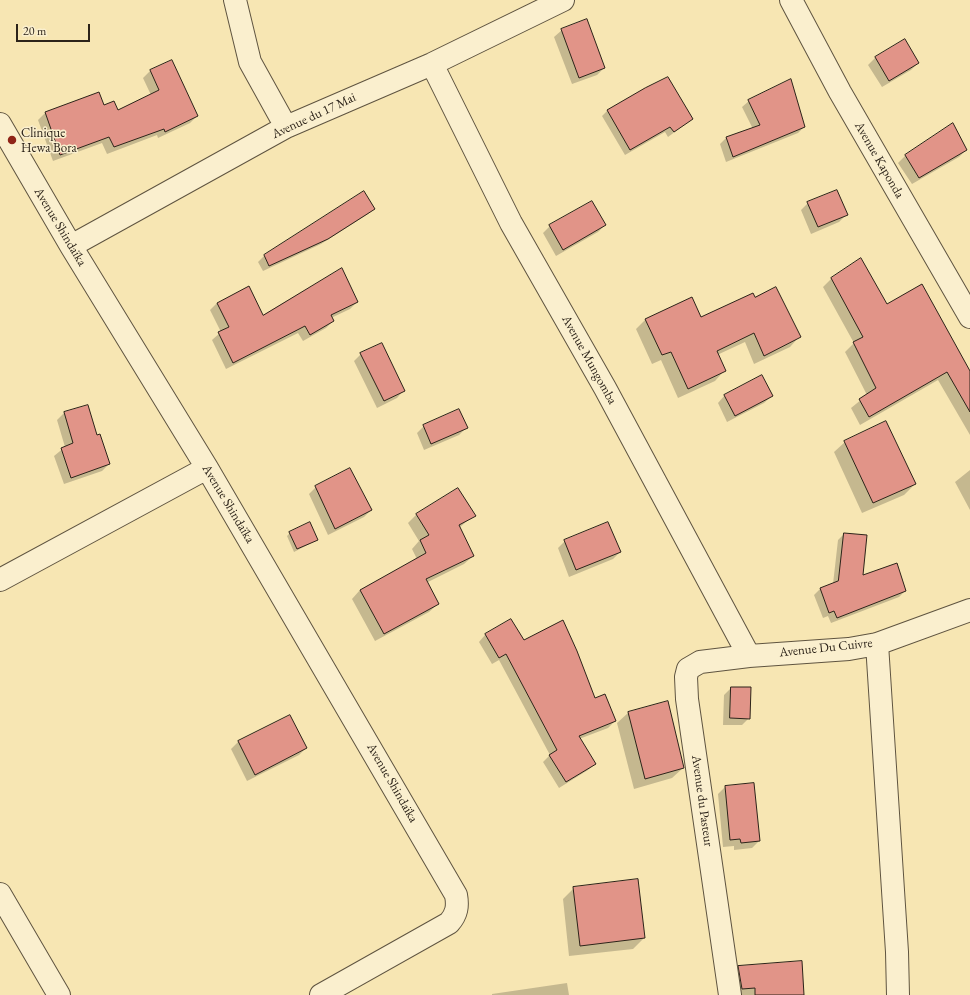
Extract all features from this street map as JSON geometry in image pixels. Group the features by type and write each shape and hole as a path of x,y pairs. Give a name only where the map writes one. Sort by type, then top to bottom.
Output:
{"street":[{"path":"235,0 250,62 286,127"},
{"name":"Avenue du 17 Mai","path":"71,246 286,127 432,64 563,0"},
{"name":"Avenue Kaponda","path":"791,0 844,99 970,317"},
{"name":"Avenue Mungomba","path":"432,64 511,223 605,388 749,656"},
{"name":"Avenue Shindaïka","path":"0,124 71,246 207,468 452,886 457,905 454,916 449,922 321,995"},
{"path":"0,580 207,468"},
{"name":"Avenue Du Cuivre","path":"749,656 849,649 878,644 970,610"},
{"path":"878,644 897,952 898,995"},
{"name":"Avenue du Pasteur","path":"730,995 687,699 686,677 688,669 700,662 749,656"},
{"path":"0,894 59,995"}],"building":[{"path":"587,19 605,68 579,78 561,29"},
{"path":"905,39 919,63 889,81 875,57"},
{"path":"172,60 198,116 165,132 164,129 114,147 109,137 60,155 45,112 99,92 104,105 114,101 118,110 159,90 150,70"},
{"path":"668,77 693,119 674,132 670,127 630,150 607,110 645,88"},
{"path":"791,79 805,127 733,157 726,137 760,125 748,100"},
{"path":"953,123 967,150 919,178 905,155"},
{"path":"837,190 848,215 818,227 807,202"},
{"path":"364,191 375,209 328,239 269,266 264,255"},
{"path":"592,201 606,225 563,250 549,225"},
{"path":"861,258 887,304 922,284 970,371 970,412 947,372 869,417 859,399 876,388 853,342 863,337 831,278"},
{"path":"342,268 358,302 331,315 334,321 310,335 305,326 233,363 218,332 229,327 217,303 249,286 263,315"},
{"path":"776,287 801,337 764,356 754,333 717,351 726,371 688,389 671,352 662,355 645,319 692,297 701,317 753,293 755,297"},
{"path":"382,343 405,391 384,401 360,353"},
{"path":"762,375 773,396 735,416 724,395"},
{"path":"88,405 97,435 100,434 110,464 71,478 61,448 73,443 64,412"},
{"path":"459,409 468,428 431,444 423,425"},
{"path":"886,421 916,484 873,503 844,441"},
{"path":"350,468 372,510 335,529 315,486"},
{"path":"458,488 476,516 459,525 474,556 426,579 439,604 384,634 360,590 426,553 420,540 429,535 416,514"},
{"path":"310,522 318,540 297,549 289,532"},
{"path":"608,522 621,552 576,570 564,540"},
{"path":"844,533 867,535 863,575 897,563 906,591 837,618 834,611 829,613 820,588 838,581"},
{"path":"511,619 524,640 563,620 595,698 605,694 616,721 579,736 596,764 566,782 549,755 557,750 506,654 499,658 485,634"},
{"path":"731,687 751,687 750,719 730,718"},
{"path":"668,701 684,768 645,779 628,712"},
{"path":"290,715 307,748 255,775 238,741"},
{"path":"754,783 760,841 741,843 740,839 730,840 725,786"},
{"path":"638,879 645,938 580,946 573,887"},
{"path":"802,961 804,995 755,995 755,988 742,989 738,966"}],"place":[{"name":"Clinique Hewa Bora","path":"12,140"}]}
